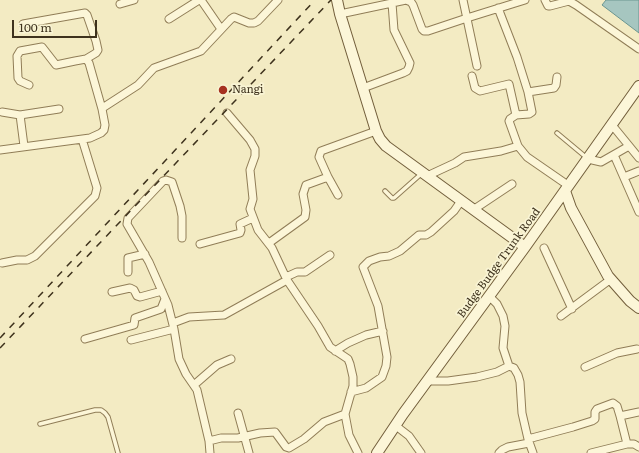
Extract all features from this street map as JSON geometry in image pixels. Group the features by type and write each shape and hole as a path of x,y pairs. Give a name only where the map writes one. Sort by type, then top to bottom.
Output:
{"street":[{"path":"120,4 134,0"},
{"path":"169,19 200,0 221,29"},
{"path":"102,109 138,85 154,68 201,51 231,18 234,17 249,23 254,23 258,21 278,0"},
{"path":"336,0 376,131 380,139 386,146 424,175 525,247"},
{"path":"340,14 402,0 411,2 414,5 422,29 425,31 525,0"},
{"path":"463,0 477,66"},
{"path":"545,0 548,6 569,1 639,49"},
{"path":"363,88 403,73 407,71 409,67 410,63 394,30 392,3"},
{"path":"498,8 513,44 528,92 532,112 529,114 512,117 509,122 518,146 527,157 567,188 571,208 611,280 630,301 638,306"},
{"path":"22,24 85,13 94,34 98,50 86,59 74,60 56,66 42,47 20,51 17,56 18,78 20,81 29,85"},
{"path":"0,150 90,138 104,130 105,125 102,109 89,62 86,59"},
{"path":"472,76 475,88 480,91 509,84 516,116"},
{"path":"528,92 554,88 557,77"},
{"name":"Budge Budge Trunk Road","path":"377,453 490,297 639,86"},
{"path":"2,112 20,114 59,108"},
{"path":"227,113 250,140 255,149 256,156 250,168 253,199 250,209 258,230 269,244 286,278 330,347 348,359 350,364 353,377 352,392 345,414 349,435 358,453"},
{"path":"20,114 24,146"},
{"path":"612,125 639,158"},
{"path":"338,195 319,157 321,152 376,131"},
{"path":"2,263 27,260 35,256 96,196 97,188 82,139"},
{"path":"424,175 455,163 464,156 501,151 518,146"},
{"path":"588,159 601,162 629,146"},
{"path":"614,155 639,212"},
{"path":"624,177 639,171"},
{"path":"269,244 304,217 306,210 303,194 306,185 328,177"},
{"path":"182,238 182,216 180,206 172,182 166,180 158,186 127,221 128,226 145,254 165,299 173,326 179,359 186,374 197,390 209,442 210,453"},
{"path":"473,210 512,184"},
{"path":"352,392 366,388 382,377 386,366 387,357 378,306 363,267 369,261 380,257 389,256 400,251 419,234 431,232 454,211 461,201"},
{"path":"200,244 240,233 240,224 253,218"},
{"path":"544,248 572,309"},
{"path":"128,272 128,258 145,254"},
{"path":"131,340 173,326 189,317 224,315 297,272 305,272 330,255"},
{"path":"561,316 611,280"},
{"path":"112,292 130,288 134,290 137,296 140,296 162,291"},
{"path":"490,297 503,316 505,326 503,348 509,366 514,368 518,375 522,398 522,413 528,441 533,453"},
{"path":"85,339 134,325 135,318 161,309 165,299"},
{"path":"335,351 366,335 383,331"},
{"path":"585,367 617,353 638,349"},
{"path":"194,385 217,366 231,359"},
{"path":"429,381 448,381 477,377 497,372 509,366"},
{"path":"499,453 508,447 592,421 595,419 595,412 597,409 614,403 617,406 627,444"},
{"path":"238,412 249,453"},
{"path":"620,416 639,412"},
{"path":"209,442 221,438 238,438 274,432 287,451 324,422 345,414"},
{"path":"396,426 409,436 421,453"},
{"path":"591,453 627,444 634,444 639,447"}],"lane":[{"path":"557,133 588,159"},
{"path":"385,191 392,198 394,198 424,175"},
{"path":"40,424 101,410 105,412 108,417 118,453"}],"water":[{"path":"606,0 639,0 639,33 602,5"}],"railway":[{"path":"0,338 315,0"},
{"path":"0,348 331,0"}],"place":[{"name":"Nangi","path":"223,90"}]}
